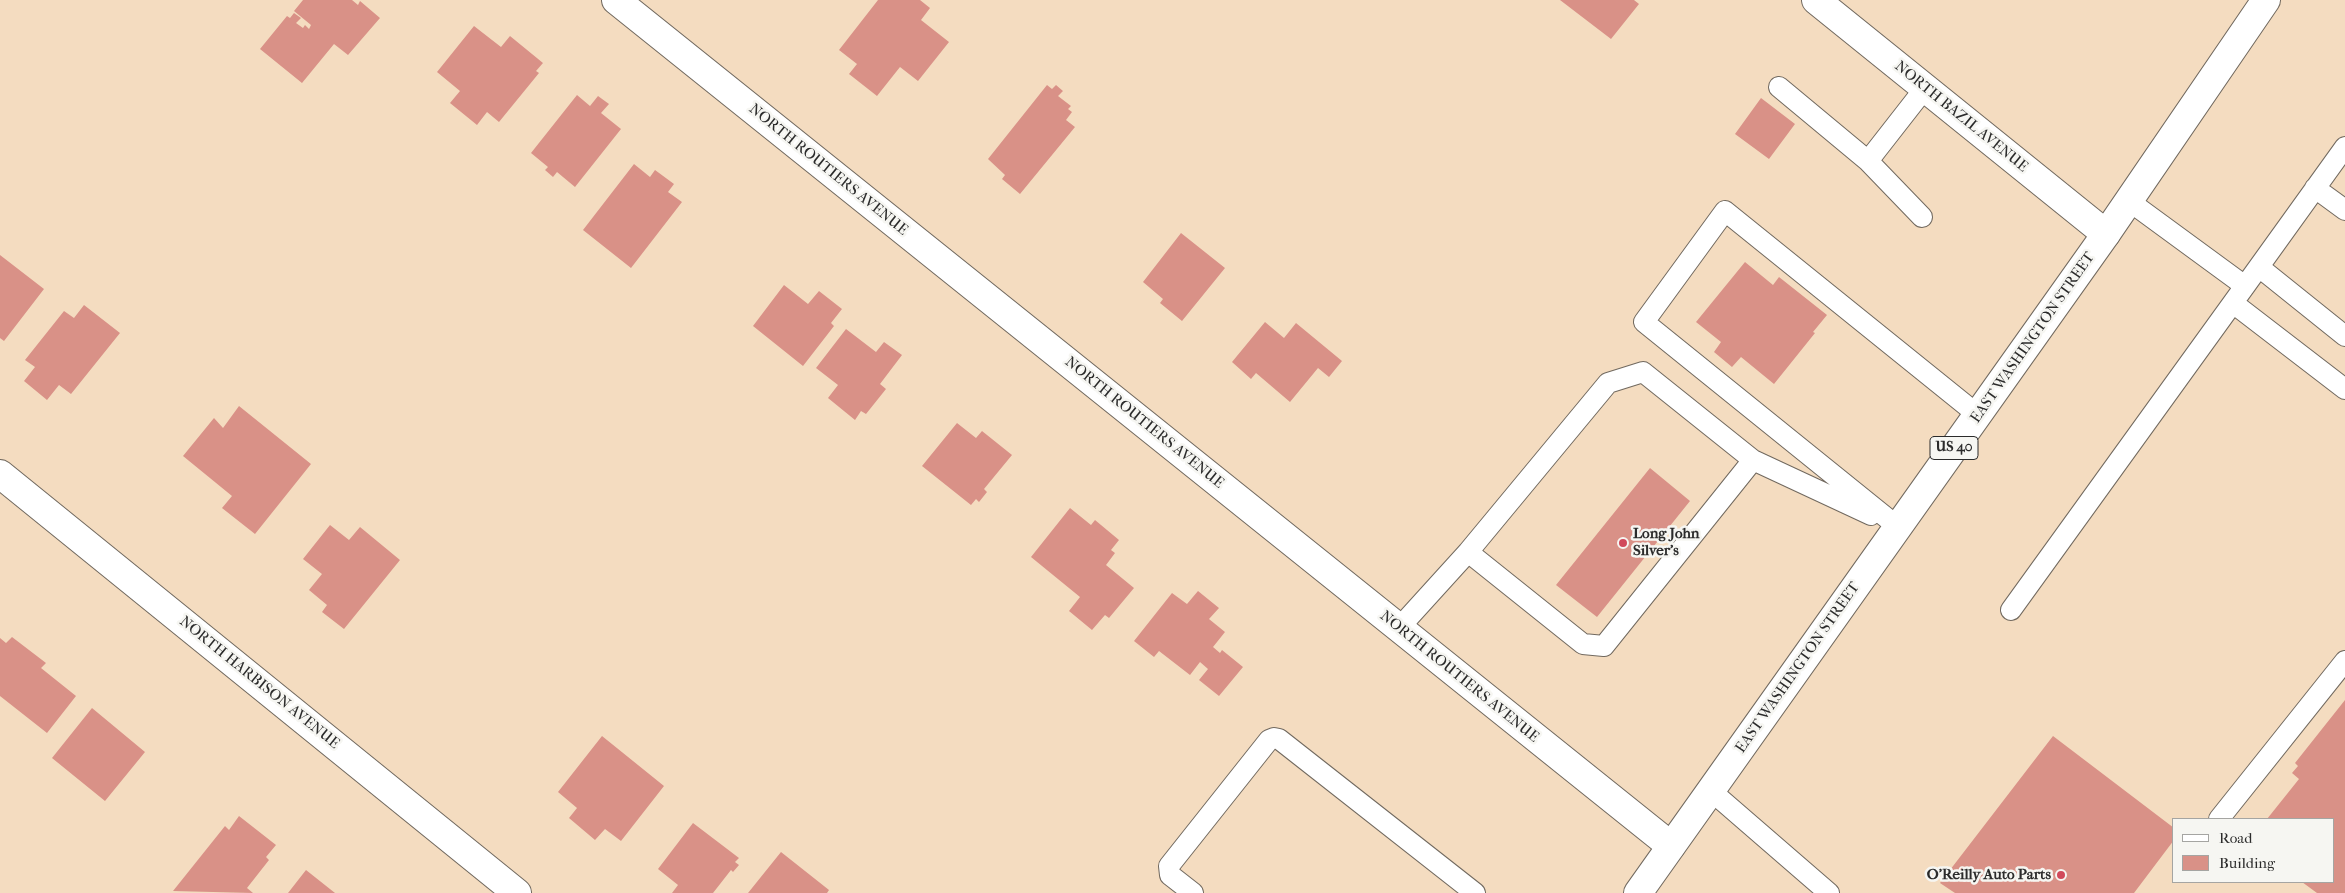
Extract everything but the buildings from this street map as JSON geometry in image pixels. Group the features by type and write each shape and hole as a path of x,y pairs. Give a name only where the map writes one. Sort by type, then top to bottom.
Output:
{"street":[{"name":"NORTH ROUTIERS AVENUE","path":"616,0 1671,846"},
{"name":"NORTH BAZIL AVENUE","path":"1816,0 2106,234"},
{"name":"EAST WASHINGTON STREET","path":"1638,893 2106,234 2266,0"},
{"name":"NORTH HARBISON AVENUE","path":"0,474 517,893"}],"lane":[{"path":"1779,87 1868,161 1922,217"},
{"path":"1868,161 1925,88"},
{"path":"2011,610 2345,147"},
{"path":"2315,188 2345,210"},
{"path":"2129,201 2246,286"},
{"path":"1898,527 1644,322 1725,211 1978,415"},
{"path":"2259,267 2345,336"},
{"path":"2233,303 2345,389"},
{"path":"1399,628 1468,552 1608,383 1643,372 1753,460 1898,527"},
{"path":"1468,552 1583,644 1604,646 1753,460"},
{"path":"2220,818 2345,661"},
{"path":"1193,893 1170,875 1169,866 1269,740 1274,738 1279,739 1476,893"},
{"path":"1710,790 1829,893"}],"place":[{"name":"Long John Silver's","path":"1623,543"},
{"name":"O'Reilly Auto Parts","path":"2061,875"}]}
